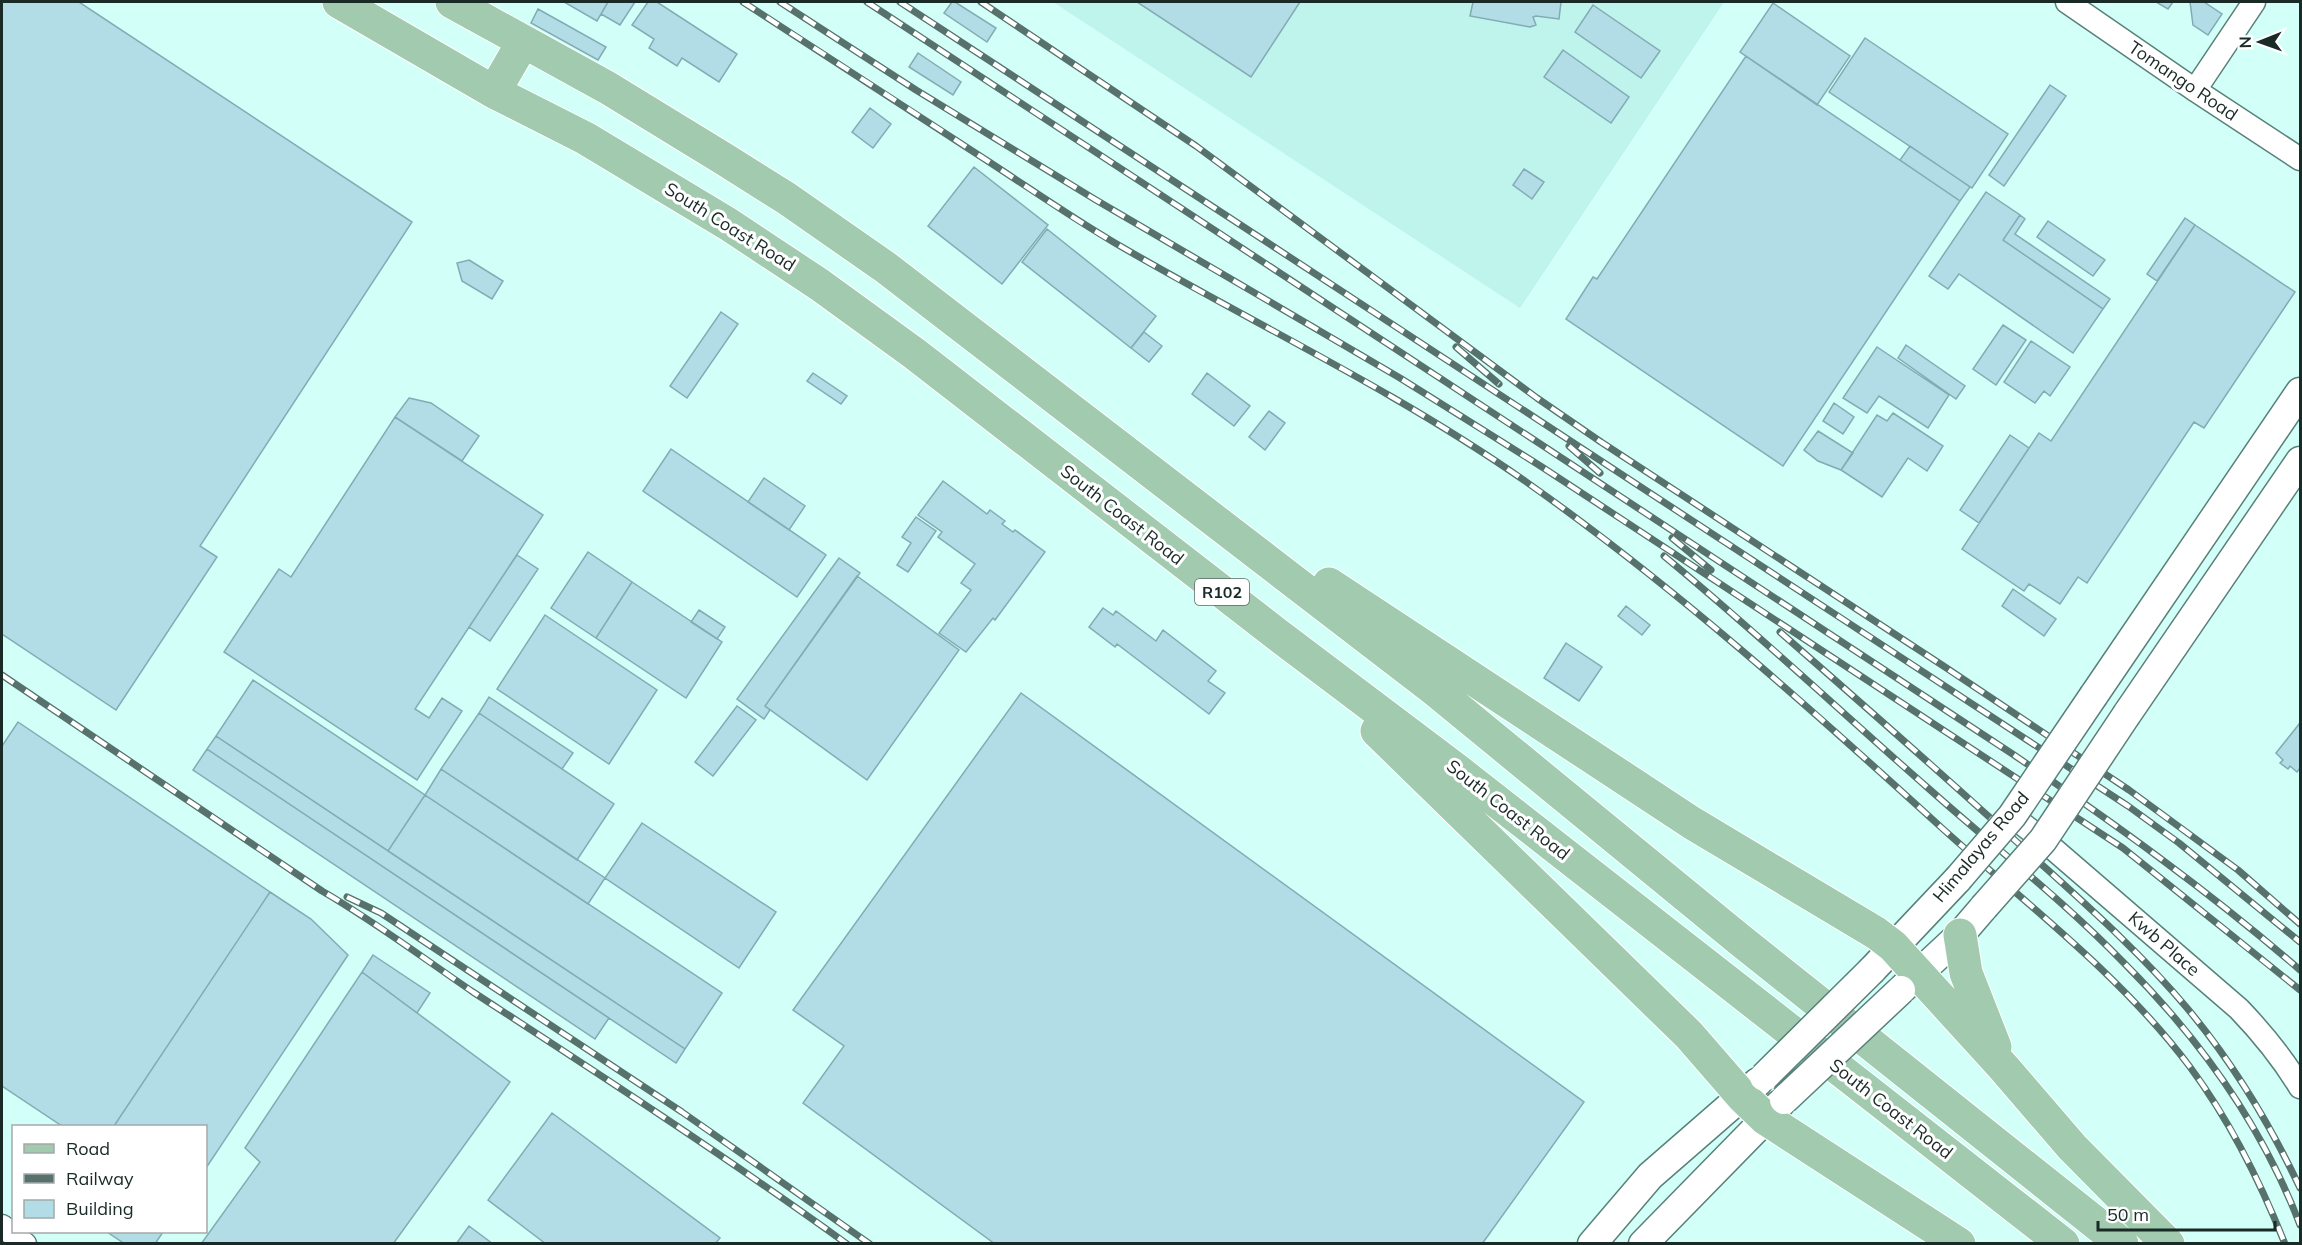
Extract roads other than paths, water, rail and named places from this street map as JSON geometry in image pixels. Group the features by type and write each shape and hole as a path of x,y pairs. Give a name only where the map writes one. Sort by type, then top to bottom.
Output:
{"main road":[{"name":"South Coast Road","path":"339,2 494,92 585,138 738,230 820,285 915,354 1274,632 1458,771 2063,1244"},
{"name":"South Coast Road","path":"452,2 608,88 786,198 885,267 1462,712 1740,940 2122,1244"},
{"path":"494,92 523,42"},
{"path":"1027,441 1055,397"},
{"path":"1269,561 1330,584 1692,824 1876,933 1883,958 2004,1068 2072,1147 2168,1244"},
{"path":"1274,632 1689,1035 1753,1087 1775,1109 1959,1244"},
{"path":"1960,934 1966,973 2004,1068"}],"street":[{"name":"Tomango Road","path":"2067,2 2301,159"},
{"path":"2195,90 2254,2"},
{"name":"Himalayas Road","path":"1592,1244 1650,1176 1753,1087 1883,958 1958,879 2012,816 2301,392"},
{"path":"1643,1244 1775,1109 1960,934 2043,840 2301,461"},
{"name":"Kwb Place","path":"2012,816 2239,1009 2256,1026 2301,1087"},
{"path":"2,1226 25,1244"}],"railway":[{"path":"743,2 1098,233 1374,387 1476,448 1525,481 1634,562 1791,693 2072,942 2134,1002 2163,1034 2205,1088 2255,1175 2285,1244"},
{"path":"780,2 916,90 1096,200 1400,378 1542,467 2123,848 2300,990"},
{"path":"867,2 2011,753 2159,857 2231,912 2300,970"},
{"path":"900,2 2128,806 2179,843 2300,942"},
{"path":"981,2 1196,146 1537,398 1601,442 2129,790 2238,870 2300,924"},
{"path":"1456,347 1499,384"},
{"path":"1569,446 1600,473"},
{"path":"1672,538 1711,570"},
{"path":"1664,556 2052,895 2101,940 2152,992 2203,1052 2247,1118 2285,1188 2300,1225"},
{"path":"1780,632 1989,816 2148,964 2204,1029 2235,1072 2263,1117 2300,1188"},
{"path":"2,675 708,1147 847,1244"},
{"path":"347,897 381,913 682,1112 870,1244"}]}
